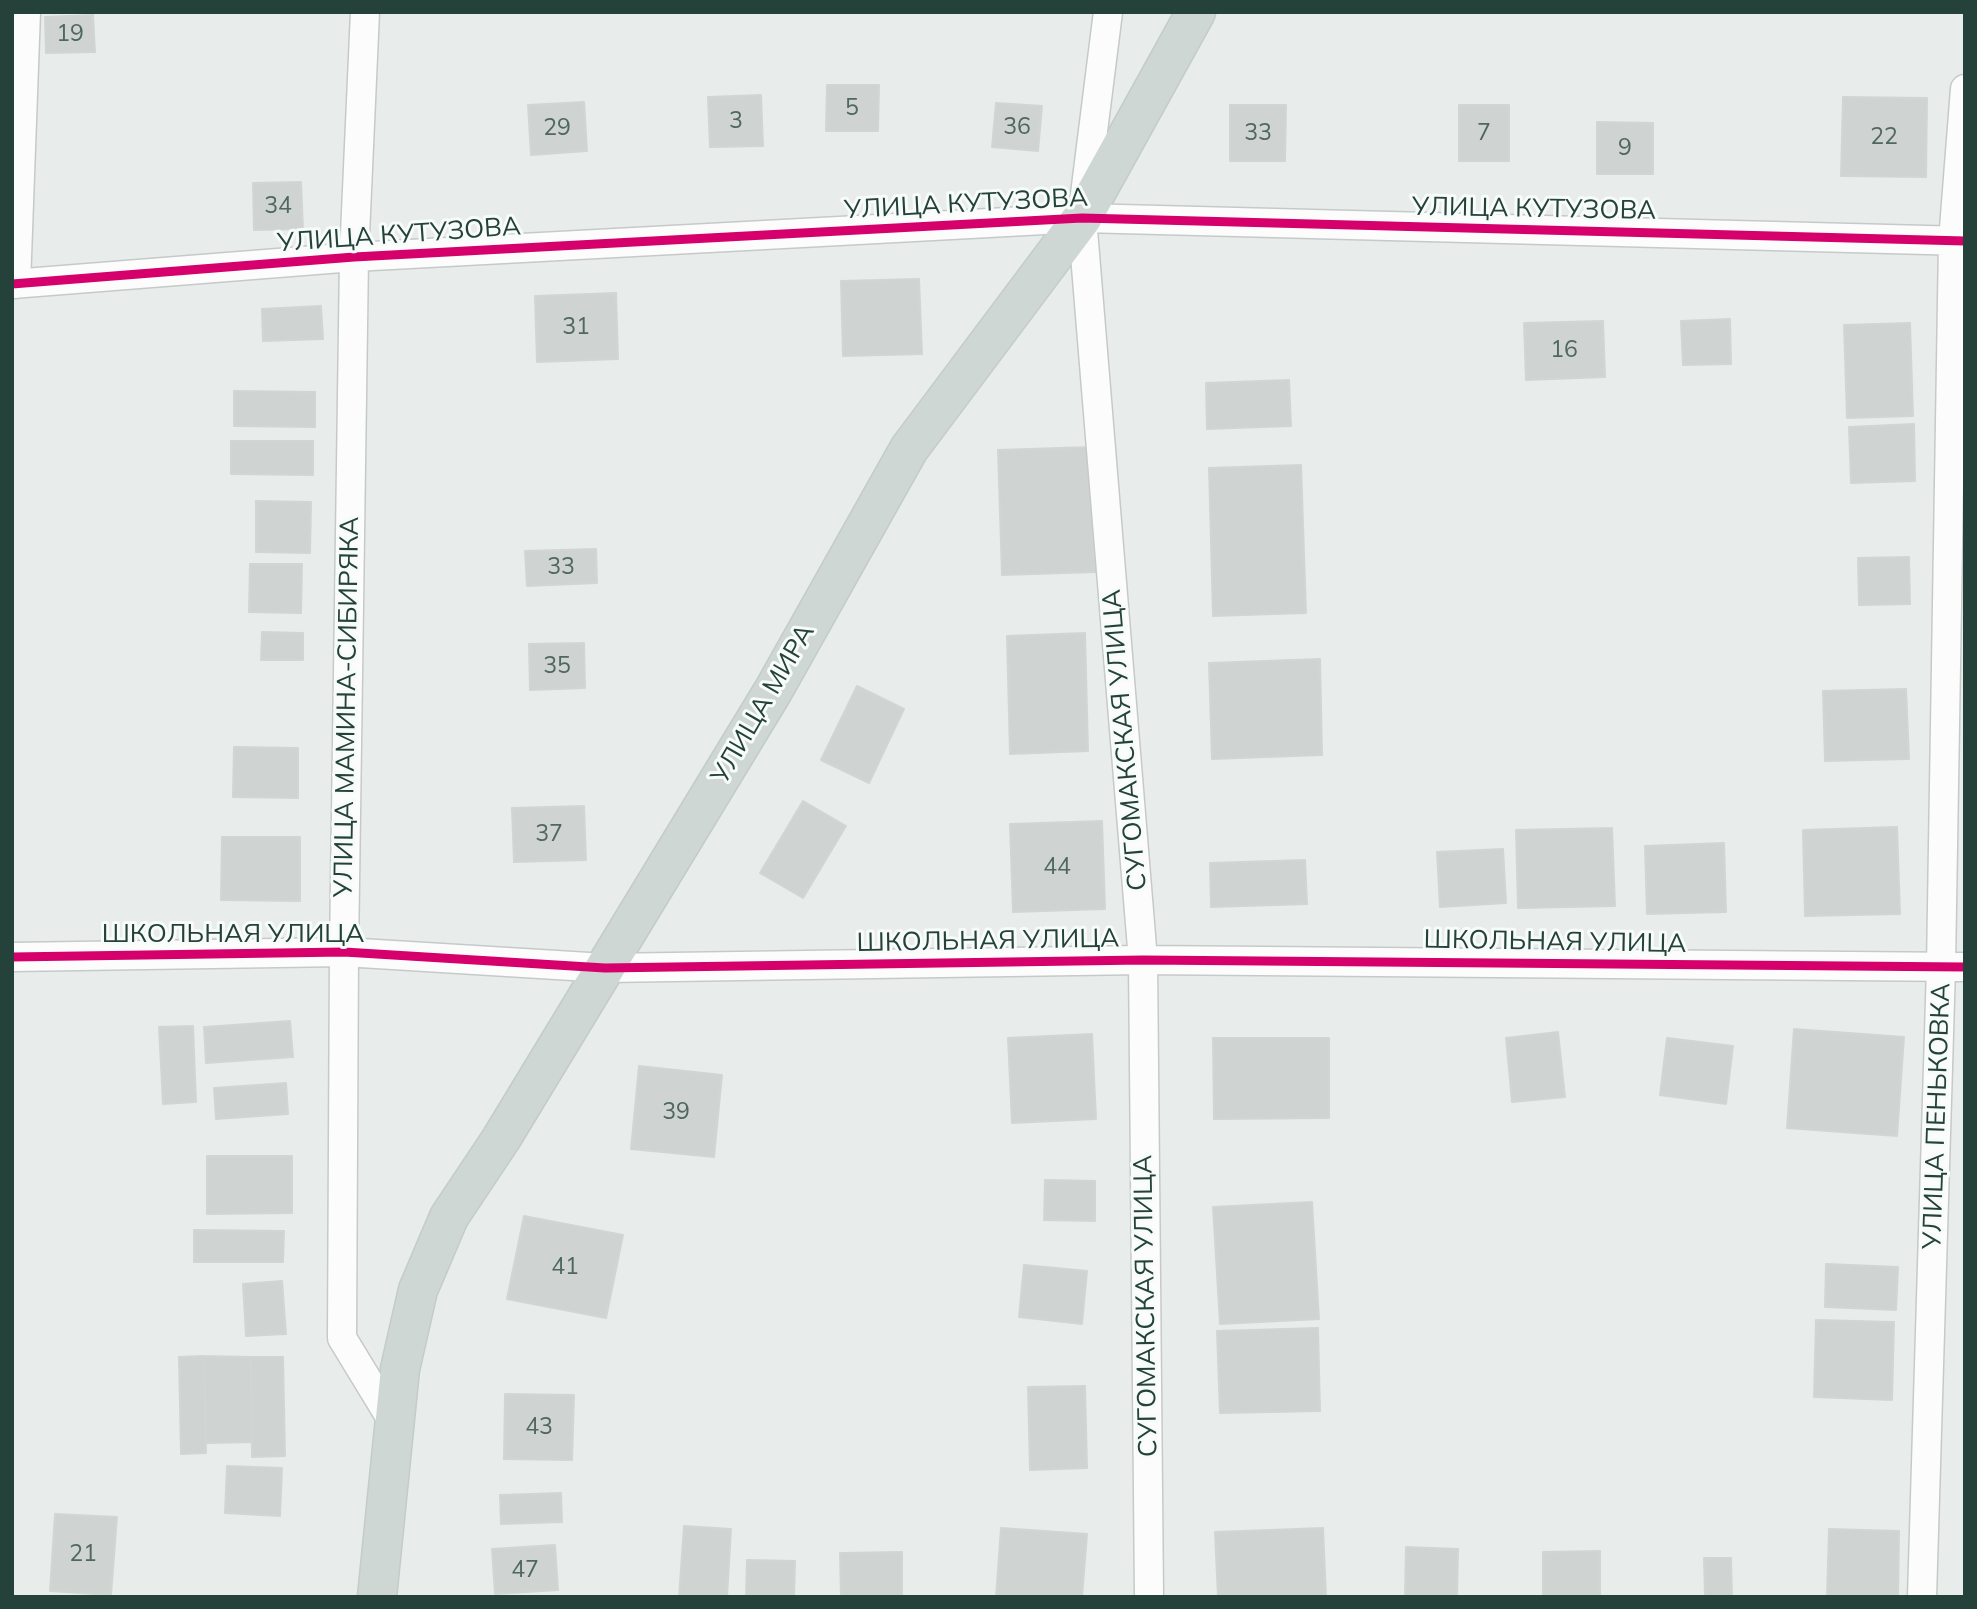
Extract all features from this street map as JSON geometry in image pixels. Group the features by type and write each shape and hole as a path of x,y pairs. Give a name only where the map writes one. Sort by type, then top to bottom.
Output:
{"main road":[{"name":"УЛИЦА МИРА","path":"394,1425 400,1369 418,1290 449,1217 501,1139 773,691 909,449 1082,218 1196,12"},
{"path":"377,1597 394,1425"}],"street":[{"path":"14,284 26,12"},
{"name":"УЛИЦА МАМИНА-СИБИРЯКА","path":"365,12 354,257 344,952 342,1338 394,1425"},
{"name":"СУГОМАКСКАЯ УЛИЦА","path":"1108,12 1082,218 1143,960 1149,1597"},
{"name":"УЛИЦА ПЕНЬКОВКА","path":"1922,1597 1953,967 1959,241 1965,89"},
{"name":"УЛИЦА КУТУЗОВА","path":"14,284 354,257 1082,218 1959,241"},
{"name":"ШКОЛЬНАЯ УЛИЦА","path":"12,957 344,952 604,968 1143,960 1953,967"}],"building":[{"path":"93,15 95,52 46,53 45,17"},
{"path":"827,85 879,85 878,131 826,131"},
{"path":"761,95 763,146 710,147 708,97"},
{"path":"1843,97 1927,98 1926,177 1841,176"},
{"path":"584,102 587,151 531,155 528,105"},
{"path":"996,103 1042,106 1038,151 992,147"},
{"path":"1230,105 1286,105 1285,161 1230,161"},
{"path":"1459,105 1509,105 1509,161 1459,161"},
{"path":"1597,122 1653,123 1653,174 1597,174"},
{"path":"301,182 303,229 254,230 253,183"},
{"path":"919,279 922,354 843,356 841,281"},
{"path":"616,293 618,359 537,362 535,296"},
{"path":"321,306 323,339 263,341 262,309"},
{"path":"1730,319 1731,364 1683,365 1681,321"},
{"path":"1603,321 1605,377 1526,380 1524,323"},
{"path":"1910,323 1913,416 1847,418 1844,325"},
{"path":"1289,380 1291,426 1207,429 1206,383"},
{"path":"234,391 315,392 315,427 234,426"},
{"path":"1914,424 1915,481 1851,483 1849,427"},
{"path":"231,441 313,441 313,475 231,474"},
{"path":"1091,447 1095,572 1002,575 998,450"},
{"path":"1301,465 1306,613 1213,616 1209,468"},
{"path":"256,501 311,502 310,553 256,552"},
{"path":"596,549 597,583 527,586 525,551"},
{"path":"1909,557 1910,604 1859,605 1858,558"},
{"path":"250,564 302,564 301,613 249,612"},
{"path":"262,632 303,633 303,660 261,660"},
{"path":"1085,633 1088,751 1010,754 1007,636"},
{"path":"584,643 585,688 530,690 529,644"},
{"path":"1320,659 1322,755 1212,759 1209,663"},
{"path":"857,686 904,709 869,783 821,760"},
{"path":"1906,689 1909,759 1825,761 1823,691"},
{"path":"234,747 298,748 298,798 233,797"},
{"path":"803,801 846,826 803,898 760,873"},
{"path":"584,806 586,860 514,862 512,808"},
{"path":"1102,821 1105,909 1013,912 1010,824"},
{"path":"1897,827 1900,914 1805,916 1803,830"},
{"path":"1612,828 1615,906 1518,908 1516,830"},
{"path":"222,837 300,837 300,901 221,900"},
{"path":"1724,843 1726,912 1647,914 1645,846"},
{"path":"1503,849 1506,903 1440,907 1437,852"},
{"path":"1305,860 1307,904 1211,907 1210,863"},
{"path":"290,1021 293,1057 206,1063 204,1027"},
{"path":"193,1026 196,1102 163,1104 159,1027"},
{"path":"1794,1029 1904,1037 1897,1136 1787,1128"},
{"path":"1558,1032 1565,1097 1512,1102 1506,1038"},
{"path":"1092,1034 1096,1119 1012,1123 1008,1038"},
{"path":"1213,1038 1329,1038 1329,1118 1214,1119"},
{"path":"1667,1038 1733,1046 1726,1104 1660,1095"},
{"path":"639,1066 722,1075 714,1157 631,1149"},
{"path":"286,1083 288,1114 216,1119 214,1088"},
{"path":"207,1156 292,1156 292,1213 207,1214"},
{"path":"1045,1180 1095,1181 1095,1221 1044,1220"},
{"path":"1312,1202 1319,1319 1220,1324 1213,1207"},
{"path":"524,1216 623,1235 606,1318 507,1299"},
{"path":"194,1230 284,1231 283,1262 194,1262"},
{"path":"1826,1264 1898,1267 1896,1310 1825,1307"},
{"path":"1024,1265 1087,1271 1082,1324 1019,1317"},
{"path":"282,1281 286,1334 246,1336 243,1284"},
{"path":"1816,1320 1894,1322 1892,1400 1814,1397"},
{"path":"1318,1328 1320,1411 1220,1413 1217,1331"},
{"path":"204,1356 206,1453 181,1454 179,1357"},
{"path":"204,1356 251,1357 252,1442 206,1443"},
{"path":"251,1357 283,1357 285,1456 252,1457"},
{"path":"1085,1386 1087,1468 1030,1470 1028,1387"},
{"path":"505,1394 574,1395 572,1460 504,1459"},
{"path":"227,1466 282,1468 280,1516 225,1513"},
{"path":"561,1493 562,1522 501,1524 500,1495"},
{"path":"55,1514 117,1517 111,1595 50,1591"},
{"path":"684,1526 731,1529 727,1597 679,1597"},
{"path":"1001,1528 1087,1534 1082,1597 996,1597"},
{"path":"1323,1528 1326,1597 1218,1597 1215,1532"},
{"path":"1829,1529 1899,1531 1898,1597 1827,1597"},
{"path":"555,1545 558,1590 495,1594 492,1549"},
{"path":"1406,1547 1458,1549 1457,1597 1405,1597"},
{"path":"1600,1551 1600,1597 1543,1597 1543,1552"},
{"path":"902,1552 902,1597 841,1597 840,1553"},
{"path":"1704,1558 1731,1558 1732,1597 1705,1597"},
{"path":"747,1560 795,1561 794,1597 746,1597"}],"cycle path":[{"path":"12,284 354,257 1082,218 1965,241"},
{"path":"12,957 344,952 605,968 1143,960 1965,967"}]}
